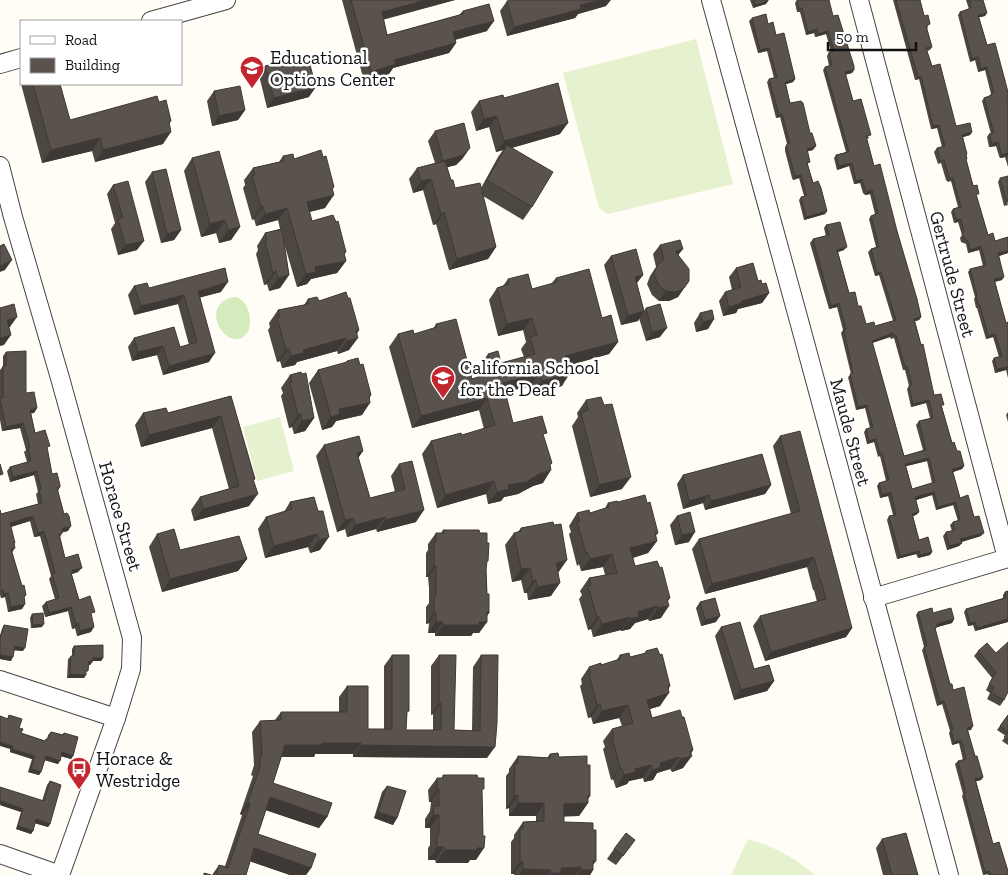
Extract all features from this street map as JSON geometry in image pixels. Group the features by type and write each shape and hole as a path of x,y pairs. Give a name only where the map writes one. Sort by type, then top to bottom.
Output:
{"street":[{"path":"155,20 226,0"},
{"name":"Maude Street","path":"711,0 949,875"},
{"name":"Gertrude Street","path":"859,0 1007,558"},
{"path":"0,64 20,58"},
{"name":"Horace Street","path":"0,166 6,219 60,378 132,638 131,670 116,718 60,875"},
{"path":"873,598 1007,558"},
{"path":"0,680 116,718"},
{"path":"0,854 60,875"}],"green space":[{"path":"696,39 733,184 608,214 599,208 563,73"},
{"path":"233,297 243,301 248,309 250,319 248,331 241,338 234,339 226,335 220,328 217,320 217,310 222,302"},
{"path":"280,417 294,471 257,481 243,427"},
{"path":"748,839 783,853 815,875 731,875"}],"building":[{"path":"351,0 427,0 382,12 387,35 463,14 463,11 489,4 494,21 453,32 456,43 394,60 396,64 371,72"},
{"path":"600,0 580,5 581,9 514,27 507,1"},
{"path":"754,0 768,0 768,1 755,5"},
{"path":"797,0 829,0 833,16 838,15 854,66 854,70 845,72 853,101 861,99 871,135 866,136 874,166 880,164 917,299 921,317 914,319 921,345 923,344 934,395 941,394 944,405 941,405 952,443 954,442 957,451 960,451 964,466 952,469 960,498 968,495 974,517 979,516 984,533 960,539 962,543 949,546 946,532 955,530 953,522 960,520 956,502 938,507 934,492 915,497 919,512 912,514 919,540 928,537 932,552 920,555 919,551 900,556 889,516 896,515 891,492 882,495 879,483 889,480 882,453 880,454 876,439 869,441 866,429 873,427 867,405 858,407 850,374 853,373 844,330 846,329 839,303 831,306 813,239 829,235 826,225 840,222 847,247 837,250 849,293 855,292 858,306 861,306 866,324 874,322 875,326 896,320 881,272 877,273 871,249 879,247 871,216 878,213 872,190 867,192 865,190 862,179 856,181 852,163 839,166 836,155 849,152 825,67 832,65 829,52 834,51 828,31 818,34 817,29 808,32 802,8 799,9","holes":["893,333 893,336 896,335 905,367 907,366 912,385 909,386 913,404 929,400 933,418 919,421 926,450 904,456 872,341","929,458 935,482 912,489 905,464"]},
{"path":"896,0 920,0 924,16 928,15 930,24 926,26 932,47 926,48 932,66 940,64 956,126 970,123 972,132 962,135 973,186 977,185 979,194 976,194 988,235 993,233 995,241 1008,237 1008,251 998,253 1004,277 994,279 1006,323 1008,322 1008,367 997,369 994,358 1002,356 995,334 988,336 980,305 978,305 970,269 986,265 981,246 970,250 968,241 962,234 964,232 961,219 956,220 953,209 961,207 953,178 950,179 944,160 940,161 937,148 945,146 939,125 933,126 921,76 918,77"},
{"path":"970,0 983,0 987,13 978,15 987,45 995,43 1008,92 1008,153 1002,155 998,142 992,144 989,134 994,133 984,98 992,95 994,92 987,67 981,69 978,57 972,59 960,12 971,8"},
{"path":"766,14 768,24 773,22 776,35 784,33 795,79 785,82 790,103 801,101 803,103 810,133 812,133 816,146 807,149 810,162 807,163 813,183 818,181 821,188 827,211 806,217 801,197 806,196 806,194 801,175 795,175 787,148 787,144 790,143 782,114 779,115 769,79 777,77 769,48 760,50 752,18"},
{"path":"307,54 316,87 274,98 265,66"},
{"path":"558,83 568,123 504,141 497,116 484,119 479,101 503,95 504,98"},
{"path":"33,85 60,85 70,120 157,96 159,102 166,100 171,121 169,122 171,132 103,150 100,138 51,150"},
{"path":"240,86 245,110 219,116 214,91"},
{"path":"464,123 470,148 463,155 443,161 435,131"},
{"path":"507,145 553,172 532,207 487,180"},
{"path":"321,150 323,157 326,156 334,187 332,188 334,195 307,202 312,221 333,215 336,222 338,221 346,252 344,253 346,261 315,267 316,272 306,274 287,208 265,214 263,206 261,207 252,176 255,175 253,168 284,161 283,156 293,154 294,159"},
{"path":"219,151 240,227 228,230 225,220 210,224 192,158"},
{"path":"445,161 455,188 480,183 496,247 457,259 444,212 441,214 431,179 421,181 417,168"},
{"path":"166,169 181,230 167,234 152,172"},
{"path":"1008,176 1008,202 1007,202 1000,178"},
{"path":"128,181 144,241 125,245 118,219 123,218 113,185"},
{"path":"282,229 289,275 278,278 276,271 273,273 265,241 267,240 265,233"},
{"path":"680,240 683,249 675,251 689,269 689,281 684,288 676,292 666,291 659,286 654,274 657,266 664,259 660,245"},
{"path":"4,244 12,260 0,266 0,246"},
{"path":"636,249 643,275 635,277 644,311 628,316 611,256"},
{"path":"753,263 758,281 761,280 762,284 766,283 769,293 729,307 725,292 741,287 736,268"},
{"path":"225,268 228,282 198,291 215,353 169,366 163,346 138,352 134,338 174,327 180,347 197,342 184,295 141,306 134,286 147,283 149,288"},
{"path":"589,269 602,318 611,315 618,342 565,356 570,373 542,381 539,373 503,383 513,423 542,416 547,433 543,434 552,463 550,465 551,470 541,473 526,482 508,485 509,489 497,492 494,481 445,495 431,441 461,433 462,435 495,425 487,398 421,416 398,334 413,330 414,334 437,327 436,324 456,319 472,379 493,372 488,354 498,351 501,363 535,354 530,337 537,335 532,318 507,324 497,288 509,284 508,279 528,274 532,289 557,282 556,278"},
{"path":"346,292 348,298 350,298 359,330 356,331 358,338 347,341 346,338 303,350 304,353 291,356 289,349 286,350 277,318 280,317 278,310 309,304 308,299 317,297 319,301"},
{"path":"14,304 17,317 7,320 11,335 0,338 0,308"},
{"path":"660,304 667,328 652,332 646,308"},
{"path":"712,310 714,319 703,322 700,313"},
{"path":"26,351 26,393 34,392 37,408 30,410 35,433 45,430 50,446 47,447 52,474 57,473 60,487 57,488 64,514 67,513 69,516 71,526 62,529 63,532 59,534 65,558 78,554 82,568 72,570 73,573 71,573 79,600 90,596 95,612 91,613 94,627 80,631 71,607 49,613 46,602 59,598 52,574 55,573 44,531 38,533 33,516 10,523 15,543 15,548 11,549 22,586 24,585 25,604 11,607 8,593 4,594 3,590 0,591 0,510 1,514 42,503 37,471 13,477 10,467 31,461 28,448 30,447 23,423 6,427 0,400 0,398 3,398 3,366 6,366 6,352"},
{"path":"358,358 360,365 363,364 371,395 369,396 370,403 339,409 340,414 331,417 318,370"},
{"path":"301,372 302,374 306,373 314,418 302,421 301,414 298,415 290,383 292,382 290,375"},
{"path":"231,396 258,494 203,509 200,497 239,486 221,416 149,435 143,413 166,408 168,413"},
{"path":"601,397 604,405 612,404 631,477 599,485 581,413 588,410 586,400"},
{"path":"800,431 852,628 771,652 760,616 826,599 814,557 712,584 699,539 800,511 780,436"},
{"path":"359,436 363,451 357,453 370,498 405,489 399,464 412,461 424,510 355,525 353,518 345,520 324,445"},
{"path":"762,454 771,485 711,501 709,495 689,501 683,475"},
{"path":"0,464 3,474 0,475"},
{"path":"645,495 647,503 650,502 658,533 655,533 657,541 630,548 635,566 657,561 660,568 662,567 670,598 667,599 669,606 658,608 657,606 638,612 639,617 630,619 630,617 602,624 599,617 597,617 588,586 591,585 589,578 617,573 612,554 590,559 586,553 577,522 580,521 577,513 589,510 590,513 609,507 608,503"},
{"path":"314,497 318,511 323,511 329,537 319,540 317,534 274,546 266,517 292,509 290,502"},
{"path":"690,512 695,532 682,535 677,516"},
{"path":"553,522 554,525 561,524 567,560 556,563 560,583 537,587 536,580 533,581 530,568 521,569 514,533 521,531 521,528"},
{"path":"174,529 180,550 239,536 247,559 170,579 157,534"},
{"path":"443,530 479,530 480,533 487,533 487,543 489,543 486,570 489,613 487,612 487,622 479,622 479,625 443,625 443,622 436,622 436,612 434,613 436,566 434,566 434,542 436,542 436,533 444,533"},
{"path":"1008,591 1008,619 977,628 975,622 970,623 966,609 1006,598 1005,592"},
{"path":"715,598 720,616 705,620 700,602"},
{"path":"932,608 933,613 951,608 954,619 937,624 935,628 950,684 952,684 953,690 964,687 973,726 967,728 983,777 975,779 993,844 999,842 1008,875 991,875 989,871 985,872 964,793 966,793 958,761 966,759 961,740 954,742 951,730 953,729 944,701 940,702 924,647 927,646 918,612"},
{"path":"43,613 44,624 33,625 32,614"},
{"path":"740,622 754,669 769,665 774,681 741,690 721,627"},
{"path":"4,625 28,629 25,648 15,646 13,657 0,655 0,639"},
{"path":"1008,642 1008,692 1004,700 991,693 994,687 989,684 996,672 978,651 987,643 996,653"},
{"path":"103,645 103,658 93,658 93,661 89,661 86,675 70,674 71,656 74,656 74,646"},
{"path":"657,648 660,655 662,654 670,686 668,686 669,693 647,700 652,718 680,710 682,717 684,717 693,750 690,751 692,756 681,759 679,757 660,763 661,767 653,770 651,765 635,769 636,772 624,775 620,768 612,737 614,736 612,729 633,723 628,705 602,711 600,704 597,705 589,667 620,659 620,655 629,653 630,657"},
{"path":"392,655 409,655 409,711 407,712 406,730 441,730 439,655 456,655 454,730 480,731 481,655 498,655 495,747 361,745 361,743 285,745 273,783 332,803 327,817 270,797 258,834 316,854 311,868 254,848 246,875 216,875 219,865 228,868 250,804 248,802 261,764 259,763 262,753 260,721 281,720 281,712 347,712 347,686 368,686 368,729 392,729"},
{"path":"9,715 22,719 19,728 23,729 21,733 45,741 51,732 78,737 73,756 62,752 60,761 46,756 41,772 31,769 35,756 12,749 13,746 0,742 0,716 8,719"},
{"path":"1008,715 1008,732 1000,726"},
{"path":"1008,732 1008,740 1004,737"},
{"path":"558,753 559,757 587,756 587,765 590,765 590,796 588,796 588,803 564,804 564,822 593,823 593,830 596,830 596,861 593,861 593,870 581,870 581,867 561,868 561,873 551,873 551,870 523,869 523,861 520,862 520,829 523,829 523,822 544,821 544,803 518,803 518,795 514,796 515,764 518,763 518,756 550,758 550,754"},
{"path":"443,775 477,775 478,778 484,778 484,789 482,789 484,848 477,848 477,850 445,850 444,847 437,847 439,815 433,815 434,806 439,806 437,778 443,778"},
{"path":"50,781 61,785 50,824 36,819 33,831 18,826 23,809 1,801 0,804 0,787 44,801"},
{"path":"387,786 406,791 397,818 378,812"},
{"path":"626,833 635,840 623,856 614,849"},
{"path":"906,833 918,875 892,875 882,839"}],"place":[{"name":"Educational Options Center","path":"252,89"},
{"name":"California School for the Deaf","path":"443,399"},
{"name":"Horace & Westridge","path":"79,790"}]}
